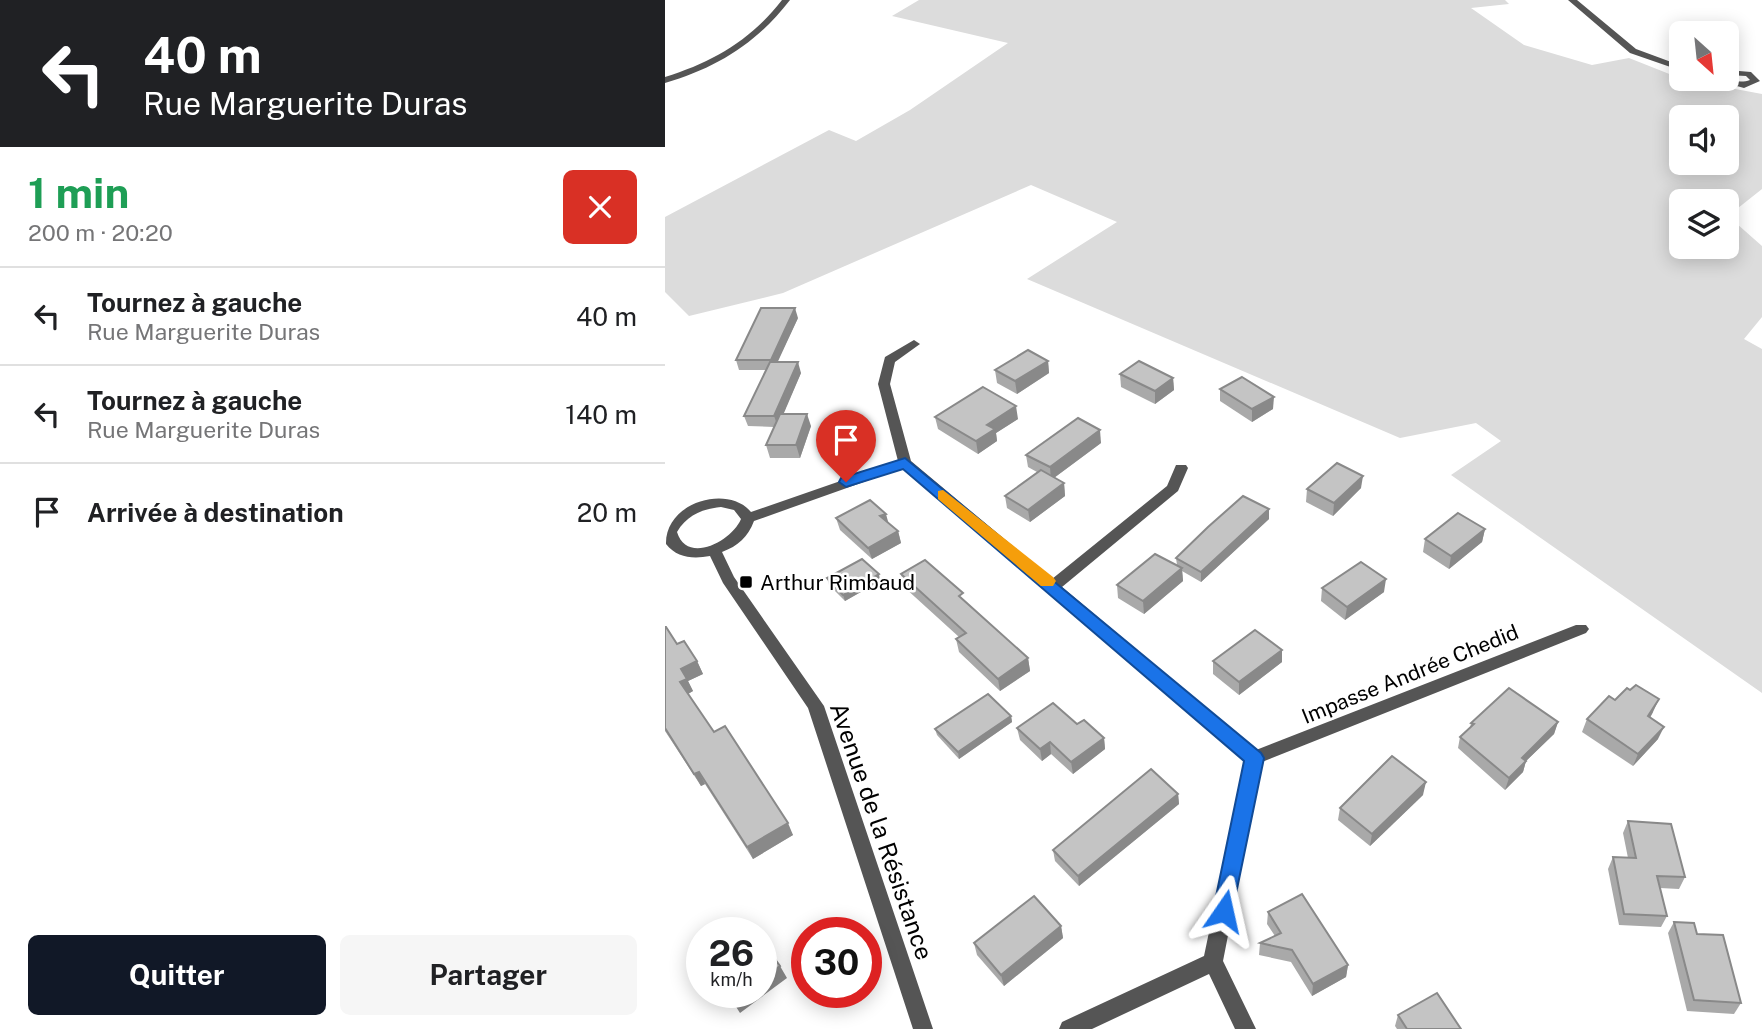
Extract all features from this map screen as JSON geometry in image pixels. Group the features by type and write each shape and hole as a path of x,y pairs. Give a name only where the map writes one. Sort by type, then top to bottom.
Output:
{"street":[{"path":"665,80 704,68 746,44 786,0"},
{"path":"1572,0 1633,51 1669,64"},
{"path":"1739,73 1748,74 1756,80 1744,85 1739,84"},
{"path":"914,344 889,360 884,384 905,463 1254,758 1213,962 1246,1029"},
{"path":"747,518 905,463"},
{"path":"1053,586 1173,488 1181,468"},
{"path":"721,502 739,506 747,518 747,526 735,540 714,550 691,552 674,545 670,532 680,517 699,506 721,502"},
{"path":"665,512 680,517"},
{"name":"Avenue de la Résistance","path":"714,550 728,579 816,706 923,1029"},
{"name":"Impasse Andrée Chedid","path":"1254,758 1581,629"},
{"path":"1069,1029 1213,962"}],"shaded area":[{"path":"919,0 1505,0 1509,4 1471,8 1524,45 1592,65 1629,58 1669,74 1669,91 1739,90 1762,94 1762,189 1739,207 1739,189 1669,189 1669,259 1739,259 1739,226 1762,246 1762,317 1744,339 1762,349 1762,693 1451,475 1501,441 1476,423 1400,438 1027,279 1117,222 1031,185 783,293 689,316 665,292 665,217 829,130 856,141 910,110 1008,43 892,16"}],"building":[{"path":"761,308 795,308 771,360 736,360"},
{"path":"1028,350 1048,361 1015,381 995,370"},
{"path":"1139,361 1173,378 1155,391 1120,374"},
{"path":"770,362 798,362 774,416 744,416"},
{"path":"1242,377 1274,397 1252,409 1220,389"},
{"path":"983,387 1016,406 987,425 995,429 976,441 935,417"},
{"path":"780,414 807,414 796,445 766,445"},
{"path":"1078,418 1100,430 1050,467 1026,455"},
{"path":"1337,463 1363,476 1334,503 1307,489"},
{"path":"1041,470 1064,483 1028,510 1005,496"},
{"path":"1243,496 1269,509 1201,572 1176,558 1208,527"},
{"path":"870,500 886,514 880,516 898,531 868,548 836,518"},
{"path":"1458,513 1485,529 1451,556 1425,539"},
{"path":"1155,554 1182,568 1143,601 1117,585"},
{"path":"862,559 879,574 843,595 827,578"},
{"path":"925,560 963,593 959,596 1028,658 998,679 956,639 966,633 901,574"},
{"path":"1361,562 1386,579 1347,607 1322,588"},
{"path":"665,627 677,644 684,641 697,661 681,669 687,679 680,682 714,732 725,726 788,823 747,847 699,772 694,774 665,728"},
{"path":"1255,630 1282,650 1239,682 1213,661"},
{"path":"1636,685 1659,699 1648,716 1664,727 1638,754 1587,719 1609,696 1615,700 1627,688 1630,690"},
{"path":"1509,688 1558,722 1522,758 1526,761 1509,778 1460,737 1474,724 1471,723"},
{"path":"988,694 1011,716 958,752 935,729"},
{"path":"1053,703 1077,724 1084,720 1104,738 1071,762 1050,742 1040,749 1017,728"},
{"path":"1392,756 1426,782 1372,834 1340,808"},
{"path":"1151,769 1178,794 1078,876 1053,850"},
{"path":"1628,821 1671,824 1685,877 1657,876 1667,916 1624,914 1613,857 1636,858"},
{"path":"1302,894 1348,965 1313,984 1292,950 1260,943 1281,933 1268,912"},
{"path":"1034,896 1061,926 1001,975 974,943"},
{"path":"1674,922 1694,923 1697,934 1723,935 1741,1003 1694,1000"},
{"path":"1437,993 1461,1029 1407,1029 1398,1015"}],"slow traffic":[{"path":"943,495 1047,581"}],"place":[{"name":"Arthur Rimbaud","path":"746,582"}],"route":[{"path":"846,482 905,463 1254,758 1224,911"}]}
